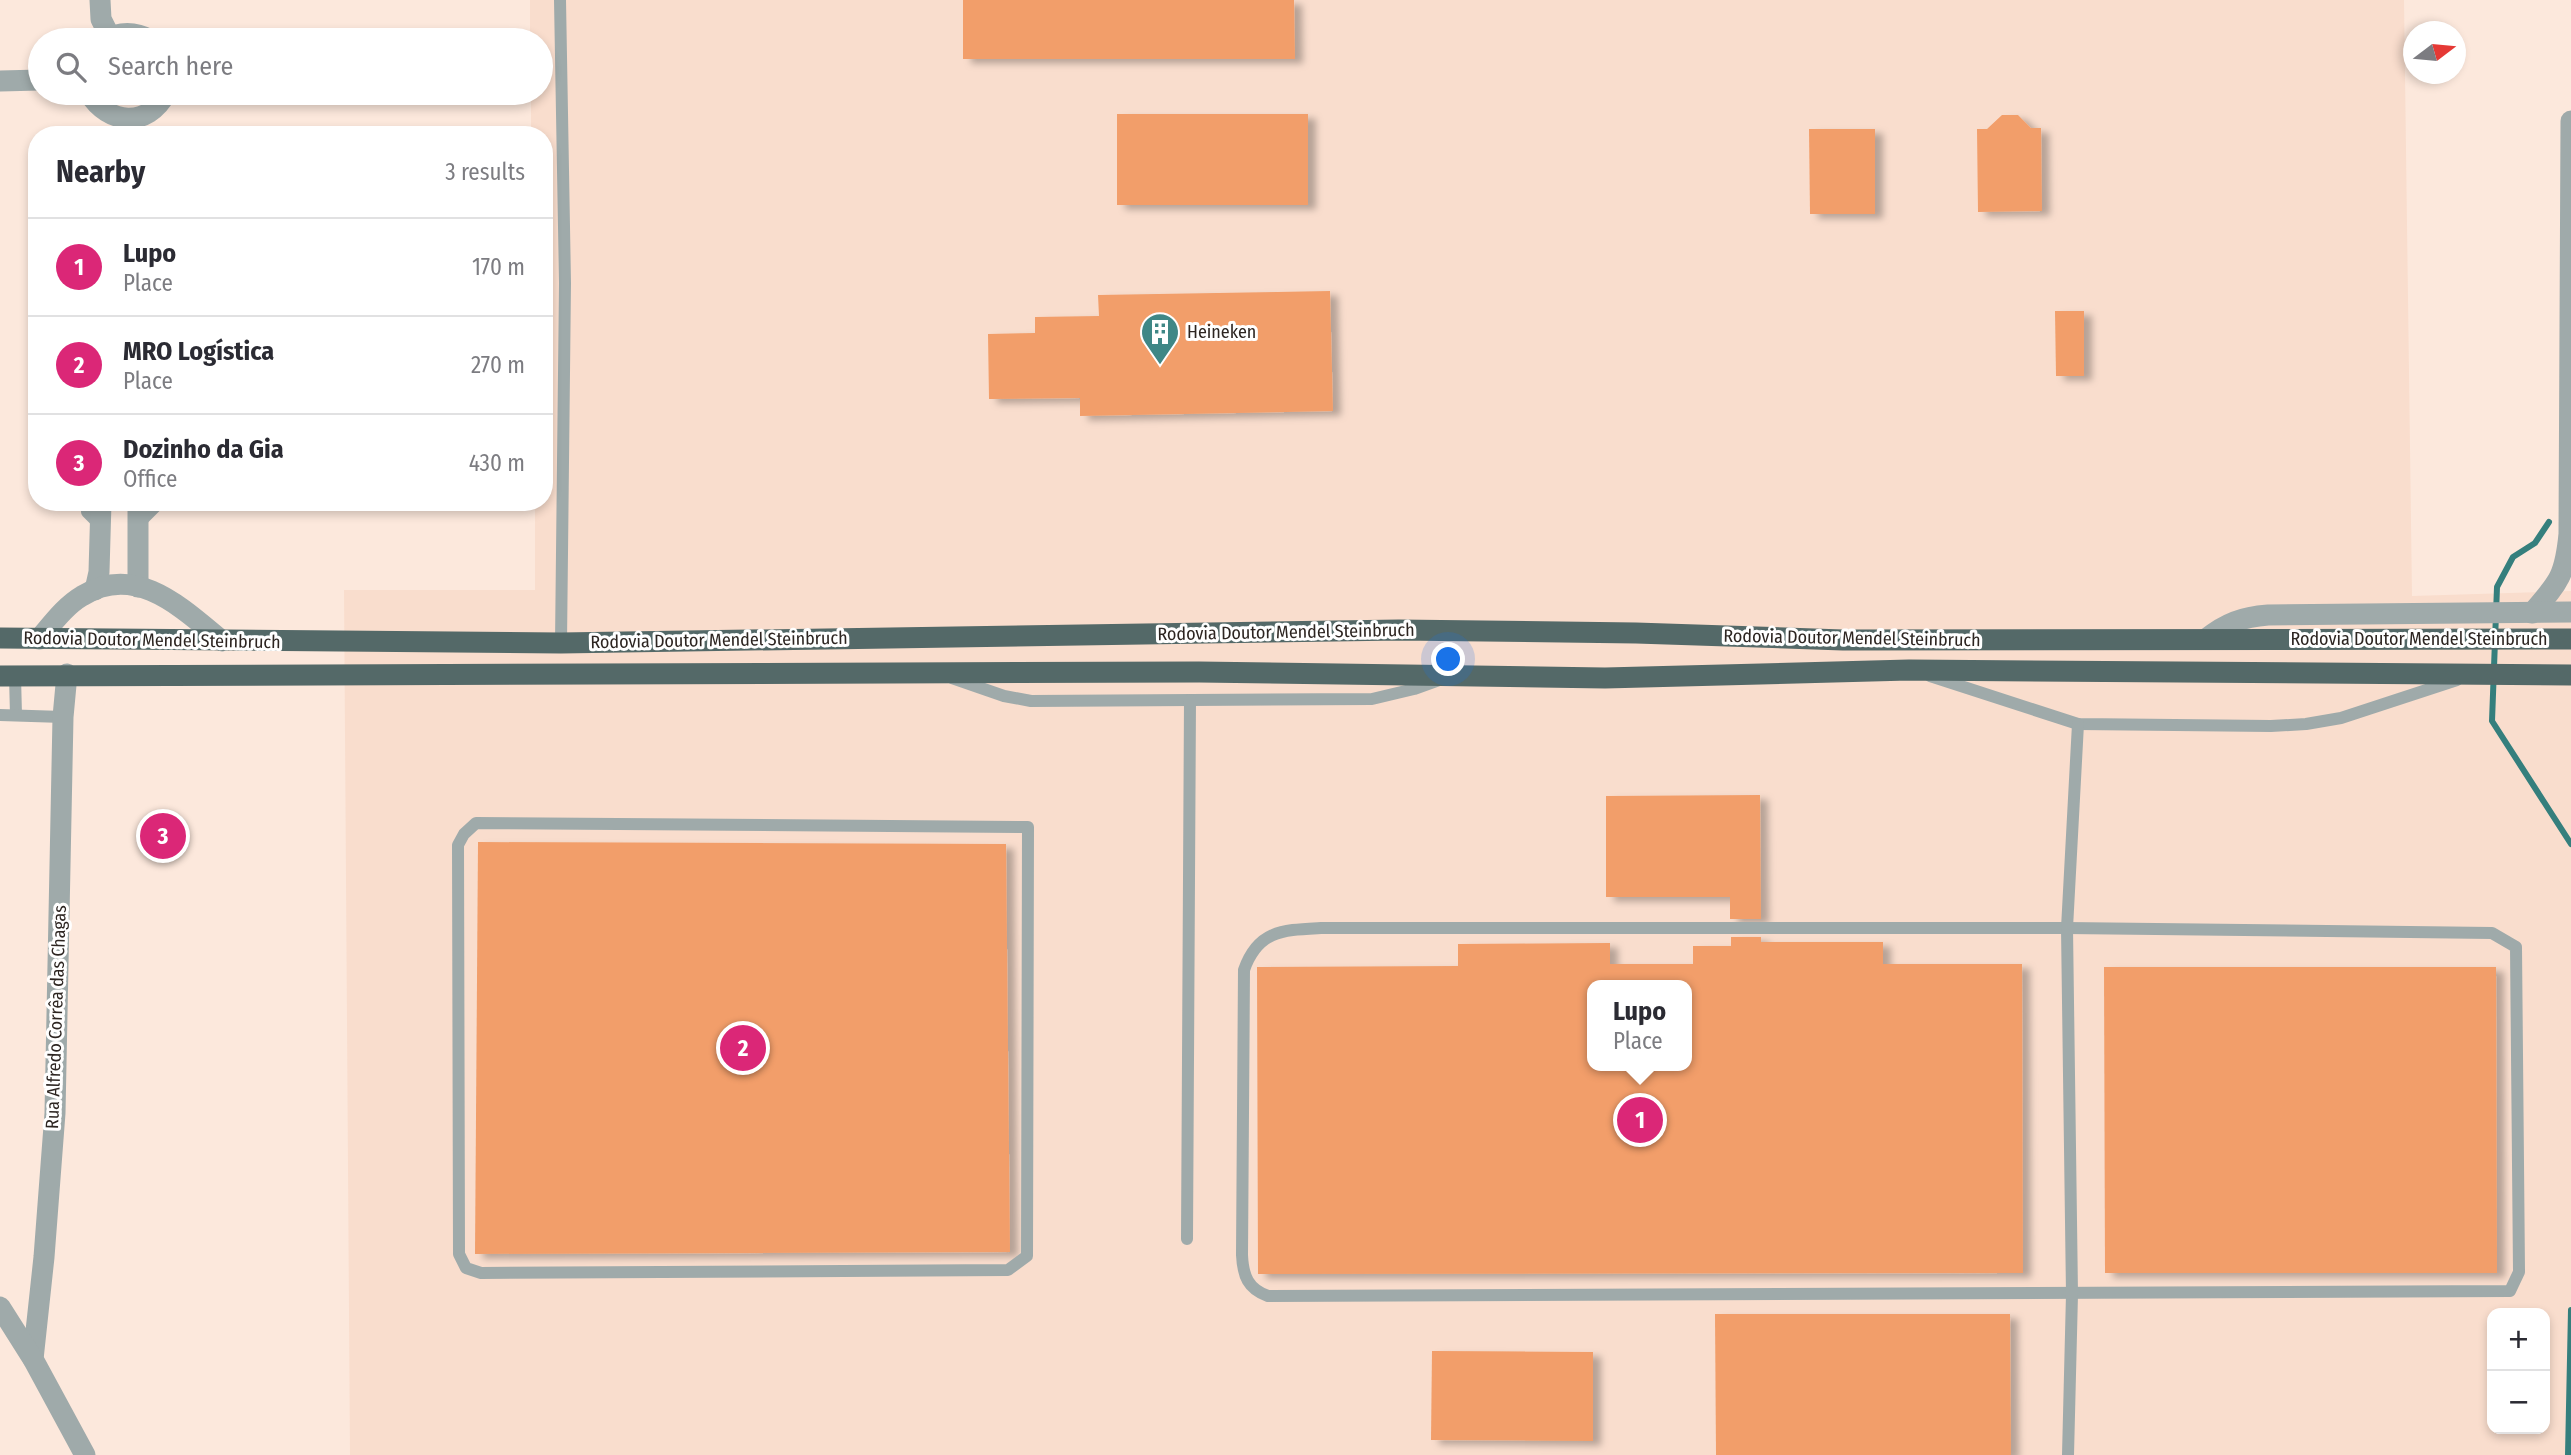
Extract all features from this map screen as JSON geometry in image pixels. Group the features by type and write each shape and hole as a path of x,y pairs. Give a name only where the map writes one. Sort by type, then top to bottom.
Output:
{"highway":[{"name":"Rodovia Doutor Mendel Steinbruch","path":"0,638 561,643 1399,630 1636,633 1843,640 2571,639"},
{"name":"Rodovia Doutor Mendel Steinbruch","path":"8,676 1199,672 1605,678 1909,670 2571,675"}],"street":[{"path":"100,0 104,28"},
{"path":"0,81 28,80"},
{"path":"98,105 113,125 135,118 146,125 157,105"},
{"path":"2524,613 2561,577 2567,559 2571,121"},
{"path":"95,590 99,572 101,511"},
{"path":"138,511 138,587"},
{"path":"100,525 118,522 138,524"},
{"path":"39,639 62,612 82,596 110,586 138,587 164,596 222,641"},
{"path":"2206,639 2224,625 2245,617 2571,612"},
{"name":"Rua Alfredo Corrêa das Chagas","path":"33,1359 55,1113 66,674"},
{"path":"0,1307 33,1359 85,1455"}],"lane":[{"path":"560,0 565,283 561,643"},
{"path":"87,511 100,525"},
{"path":"138,524 151,511"},
{"path":"1909,670 2078,724 2306,724 2341,718 2475,676"},
{"path":"939,673 980,689 1031,702 1372,699 1414,689 1447,676"},
{"path":"8,676 16,715"},
{"path":"1187,1239 1190,700"},
{"path":"0,715 63,717"},
{"path":"2068,1455 2072,1294 2067,928 2078,724"},
{"path":"476,823 1028,827 1027,1256 1008,1270 481,1273 466,1268 459,1254 458,845 464,834 476,823"},
{"path":"1321,928 2067,928 2492,933 2516,947 2519,1272 2510,1291 1268,1296 1252,1288 1246,1280 1242,1255 1244,970 1252,951 1261,940 1277,932 1321,928"}],"shaded area":[{"path":"530,0 2404,0 2403,84 2405,84 2412,596 2571,591 2571,1455 350,1455 344,590 535,590 535,511 553,511 553,126 531,126 531,105 553,105 553,28 530,28"}],"building":[{"path":"963,0 1294,0 1295,59 963,59"},
{"path":"1117,114 1308,114 1308,205 1117,205"},
{"path":"2002,115 2018,115 2031,128 2041,128 2042,211 1978,212 1977,129 1987,129"},
{"path":"1809,129 1875,129 1875,214 1810,214"},
{"name":"Heineken","path":"1330,291 1333,411 1080,416 1080,398 989,399 988,334 1035,333 1035,317 1099,316 1098,295"},
{"path":"2055,311 2084,311 2084,376 2056,376"},
{"path":"1760,795 1761,919 1730,919 1730,897 1606,897 1606,796"},
{"path":"478,842 1006,844 1010,1252 475,1254"},
{"path":"1731,937 1761,937 1761,942 1883,942 1883,964 2022,964 2023,1273 1258,1274 1257,967 1458,966 1458,944 1610,943 1610,964 1693,964 1693,946 1731,946"},
{"path":"2104,967 2496,967 2497,1273 2105,1273"},
{"path":"1715,1314 2010,1314 2011,1455 1716,1455"},
{"path":"1432,1351 1593,1352 1593,1441 1431,1440"}],"waterway":[{"path":"2549,522 2535,543 2513,557 2497,587 2492,721 2571,844"},
{"path":"2568,1455 2571,1310"}],"place":[{"name":"Heineken","path":"1160,366"},
{"name":"Dozinho da Gia","path":"163,836"},
{"name":"MRO Logística","path":"743,1048"},
{"name":"Lupo","path":"1640,1120"}]}
